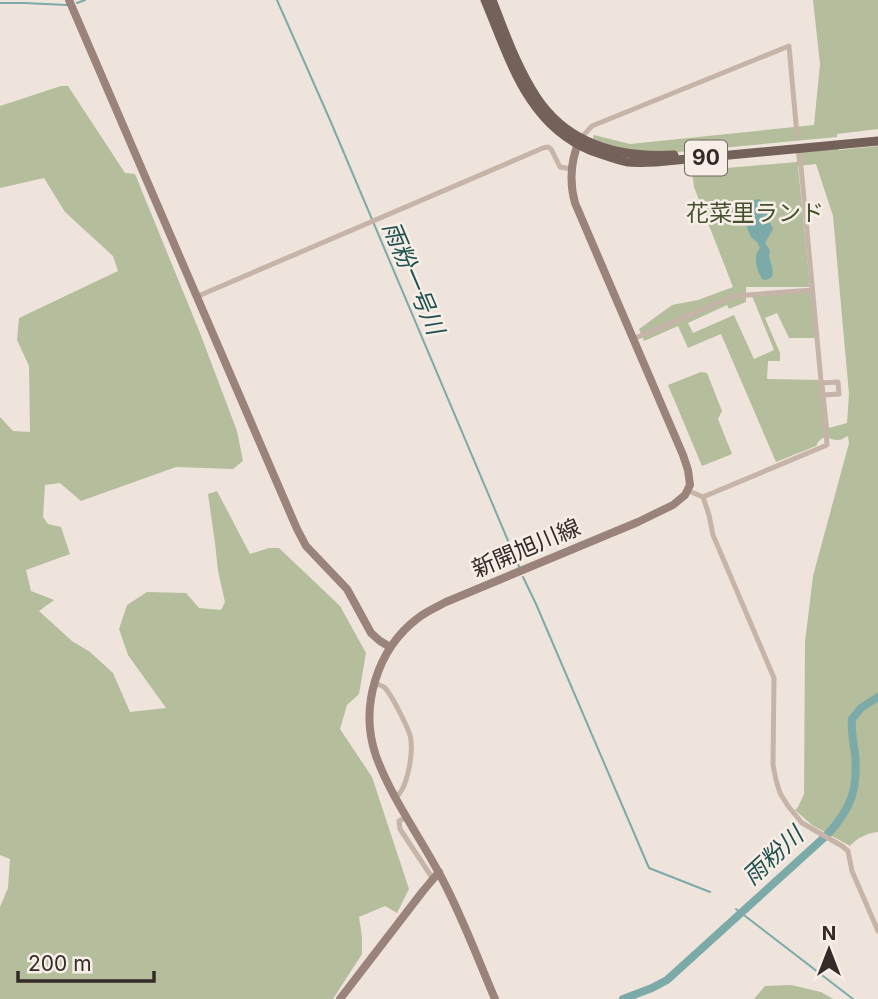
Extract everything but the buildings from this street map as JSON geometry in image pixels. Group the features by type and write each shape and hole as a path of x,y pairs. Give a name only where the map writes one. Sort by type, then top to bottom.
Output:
{"main road":[{"path":"69,0 292,518 306,545 346,589 371,634 390,646"},
{"name":"90","path":"485,0 532,103 553,127 579,142 620,153 656,156 878,141"},
{"name":"90","path":"492,0 523,75 537,98 579,142"},
{"name":"90","path":"838,142 878,135"},
{"path":"579,142 572,169 571,190 575,203 683,456 690,479 688,491"},
{"name":"新開旭川線","path":"495,999 452,899 436,876 384,776 372,741 370,713 374,683 390,646 428,611 638,522 673,505 688,491"},
{"path":"340,999 436,876"}],"street":[{"path":"579,142 592,126 789,46 797,135"},
{"path":"196,297 543,148 551,149 560,167 572,169"},
{"path":"703,498 827,445 800,156"},
{"path":"633,339 734,296 813,290"},
{"path":"822,389 836,388 822,389"},
{"path":"688,491 703,498 713,535 774,678 773,758 776,780 788,806 806,825 848,851 852,871 878,931"},
{"path":"374,683 384,687 410,735 411,755 405,784 396,797"}],"green space":[{"path":"813,0 878,0 878,129 837,134 837,137 657,154 634,153 592,141 594,135 630,144 814,125 820,64"},
{"path":"68,86 125,173 135,174 237,431 243,461 233,469 176,467 81,501 60,483 45,485 43,517 48,524 61,527 70,554 26,570 31,591 54,600 39,611 113,673 130,712 166,708 128,655 119,629 127,605 147,592 186,593 199,608 221,610 225,602 208,494 217,491 250,554 279,548 340,606 366,653 359,694 347,705 340,729 372,777 409,889 397,913 385,906 359,917 362,954 333,999 0,999 0,907 8,888 10,859 0,855 0,417 13,431 30,432 29,366 17,340 19,318 118,271 113,256 65,212 44,178 0,188 0,106"},
{"name":"花菜里ランド","path":"878,146 878,832 862,836 850,846 812,825 795,810 804,794 805,642 813,576 849,443 848,436 839,440 823,438 816,446 776,462 721,334 688,348 678,326 644,341 639,329 672,305 698,300 733,287 694,187 692,171 797,162 796,151 838,147 839,150","holes":["816,164 833,216 849,394 847,423 829,428 824,380 767,379 768,361 780,361 780,353 765,318 777,313 789,338 816,338 809,291 752,296 774,350 754,359 734,315 693,333 688,323 727,305 729,309 746,302 746,287 810,287 798,166"]},
{"path":"701,372 707,373 722,411 718,419 732,454 702,466 668,385"},
{"path":"791,985 821,992 833,999 754,999 765,986"}],"water":[{"path":"759,199 769,207 768,219 773,229 765,243 770,250 773,271 772,277 766,280 762,279 756,264 756,255 760,248 747,228 747,205"}],"waterway":[{"path":"77,3 85,0"},
{"name":"雨粉一号川","path":"277,0 520,569"},
{"path":"0,3 67,5"},
{"name":"雨粉一号川","path":"523,577 649,868 710,892"},
{"name":"雨粉川","path":"623,999 667,980 828,834 843,815 852,797 856,766 852,719 861,708 878,697"},
{"name":"雨粉一号川","path":"736,909 853,999"}]}
